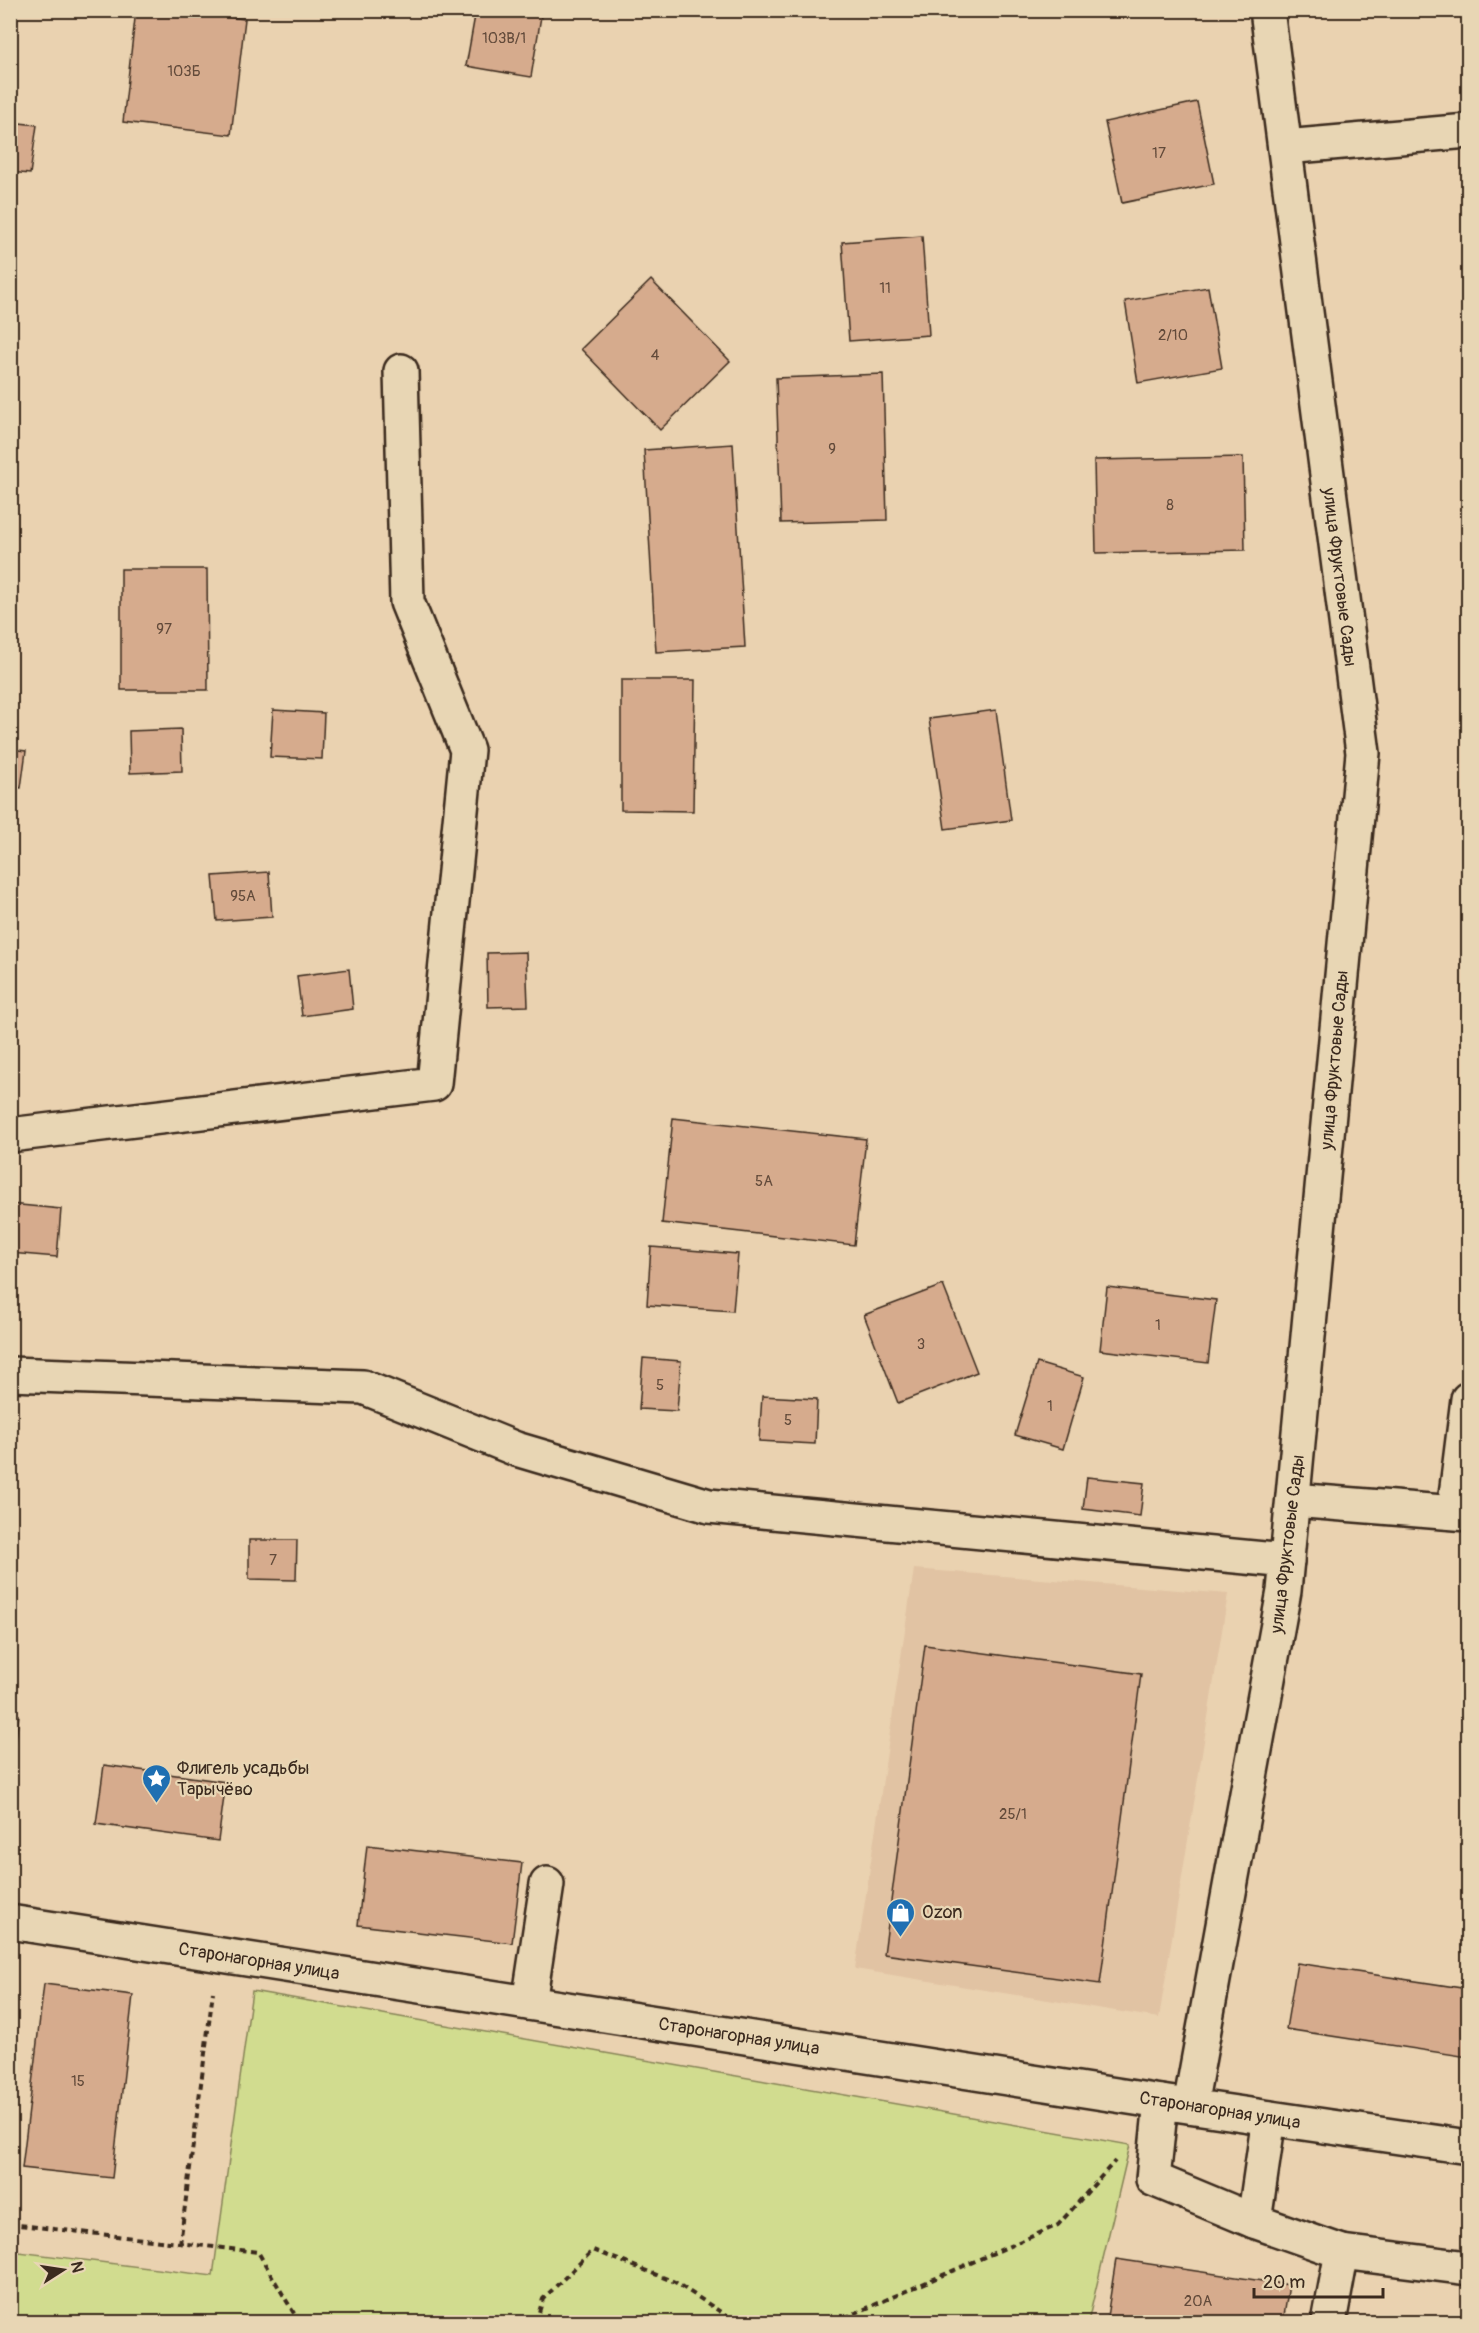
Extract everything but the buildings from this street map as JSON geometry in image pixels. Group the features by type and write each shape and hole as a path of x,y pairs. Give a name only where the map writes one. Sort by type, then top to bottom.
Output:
{"street":[{"name":"улица Фруктовые Сады","path":"1254,2221 1153,2179 1175,2104 1284,1592 1363,753 1268,10"},
{"path":"1285,147 1468,131"},
{"path":"10,1135 434,1084 466,750 407,602 401,371"},
{"path":"10,1374 363,1387 516,1449 709,1506 1287,1561"},
{"path":"1293,1500 1461,1513 1468,1399"},
{"path":"529,2003 547,1884"},
{"name":"Старонагорная улица","path":"10,1922 1468,2148"},
{"path":"1269,2118 1254,2221 1342,2252 1468,2268"},
{"path":"1329,2322 1342,2252"}],"path":[{"path":"180,2244 218,1954"},
{"path":"835,2322 1058,2224 1116,2159"},
{"path":"10,2224 258,2252 299,2322"},
{"path":"536,2322 543,2299 593,2250 675,2282 736,2322"}],"shaded area":[{"path":"914,1569 1228,1594 1159,2018 855,1969"}],"green space":[{"path":"252,1991 1130,2145 1088,2322 11,2322 11,2251 213,2276"}],"place":[{"name":"Флигель усадьбы Тарычёво","path":"156,1804"},
{"name":"Ozon","path":"901,1938"}]}
